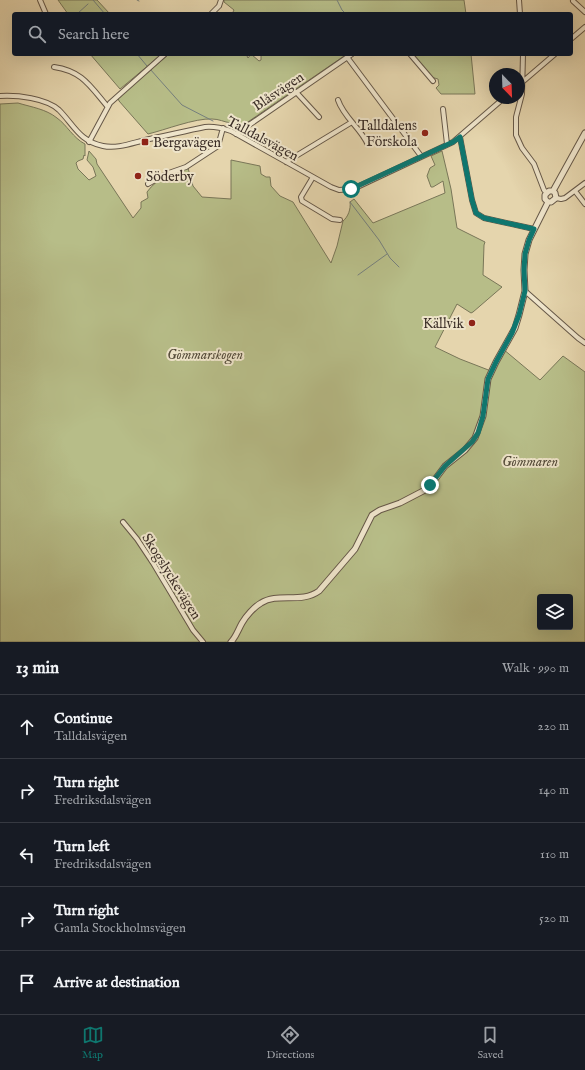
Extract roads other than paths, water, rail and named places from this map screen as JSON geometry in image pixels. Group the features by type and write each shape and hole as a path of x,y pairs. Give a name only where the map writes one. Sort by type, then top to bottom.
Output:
{"street":[{"path":"40,0 45,12"},
{"path":"213,12 219,6 221,0"},
{"path":"519,0 520,12"},
{"path":"573,1 585,12"},
{"path":"573,37 585,27"},
{"path":"89,142 107,106 163,56"},
{"path":"412,56 433,81"},
{"path":"522,68 523,56"},
{"path":"525,80 552,56"},
{"path":"347,57 421,156"},
{"name":"Blåsvägen","path":"236,134 347,57"},
{"path":"54,67 66,68 78,74 107,106"},
{"path":"296,92 319,117"},
{"name":"Talldalsvägen","path":"0,96 26,98 52,106 60,112 78,134 89,142 105,147 114,147 205,127 223,128 339,190 353,189 460,137 497,104"},
{"path":"338,100 341,109 365,137 368,145"},
{"path":"520,104 516,123 516,136 522,148 534,164 542,186 546,192 545,199 548,202"},
{"path":"443,109 447,144"},
{"path":"286,162 352,122"},
{"path":"148,184 166,174 186,167 218,146 223,128"},
{"path":"553,191 585,133"},
{"path":"460,137 472,200 476,213 484,218 534,229"},
{"path":"313,177 301,197 302,201 332,219 340,220"},
{"path":"231,642 236,636 242,622 255,607 262,602 271,599 304,597 319,591 355,549 372,515 380,510 400,504 425,490 445,466 472,442 478,433 483,416 488,379 515,328 519,315 525,291 525,254 529,240 548,202 551,202 556,198 565,198 585,183"},
{"path":"546,192 553,191"},
{"path":"553,191 556,192 556,198"},
{"path":"575,191 585,204"},
{"path":"525,291 585,343"},
{"name":"Skogslyckevägen","path":"123,522 137,539 193,630 203,642"}],"waterway":[{"path":"93,0 103,12"},
{"path":"337,0 344,12"},
{"path":"79,12 88,4"},
{"path":"139,56 147,66"},
{"path":"150,69 182,105 213,121"},
{"path":"350,202 379,240 390,258 399,267"},
{"path":"358,275 387,254"}],"place":[{"name":"Talldalens Förskola","path":"425,133"},
{"name":"Bergavägen","path":"145,142"},
{"name":"Söderby","path":"138,176"},
{"name":"Källvik","path":"472,323"}],"park label":[{"name":"Gömmarskogen","path":"205,354"},
{"name":"Gömmaren","path":"530,461"}]}
